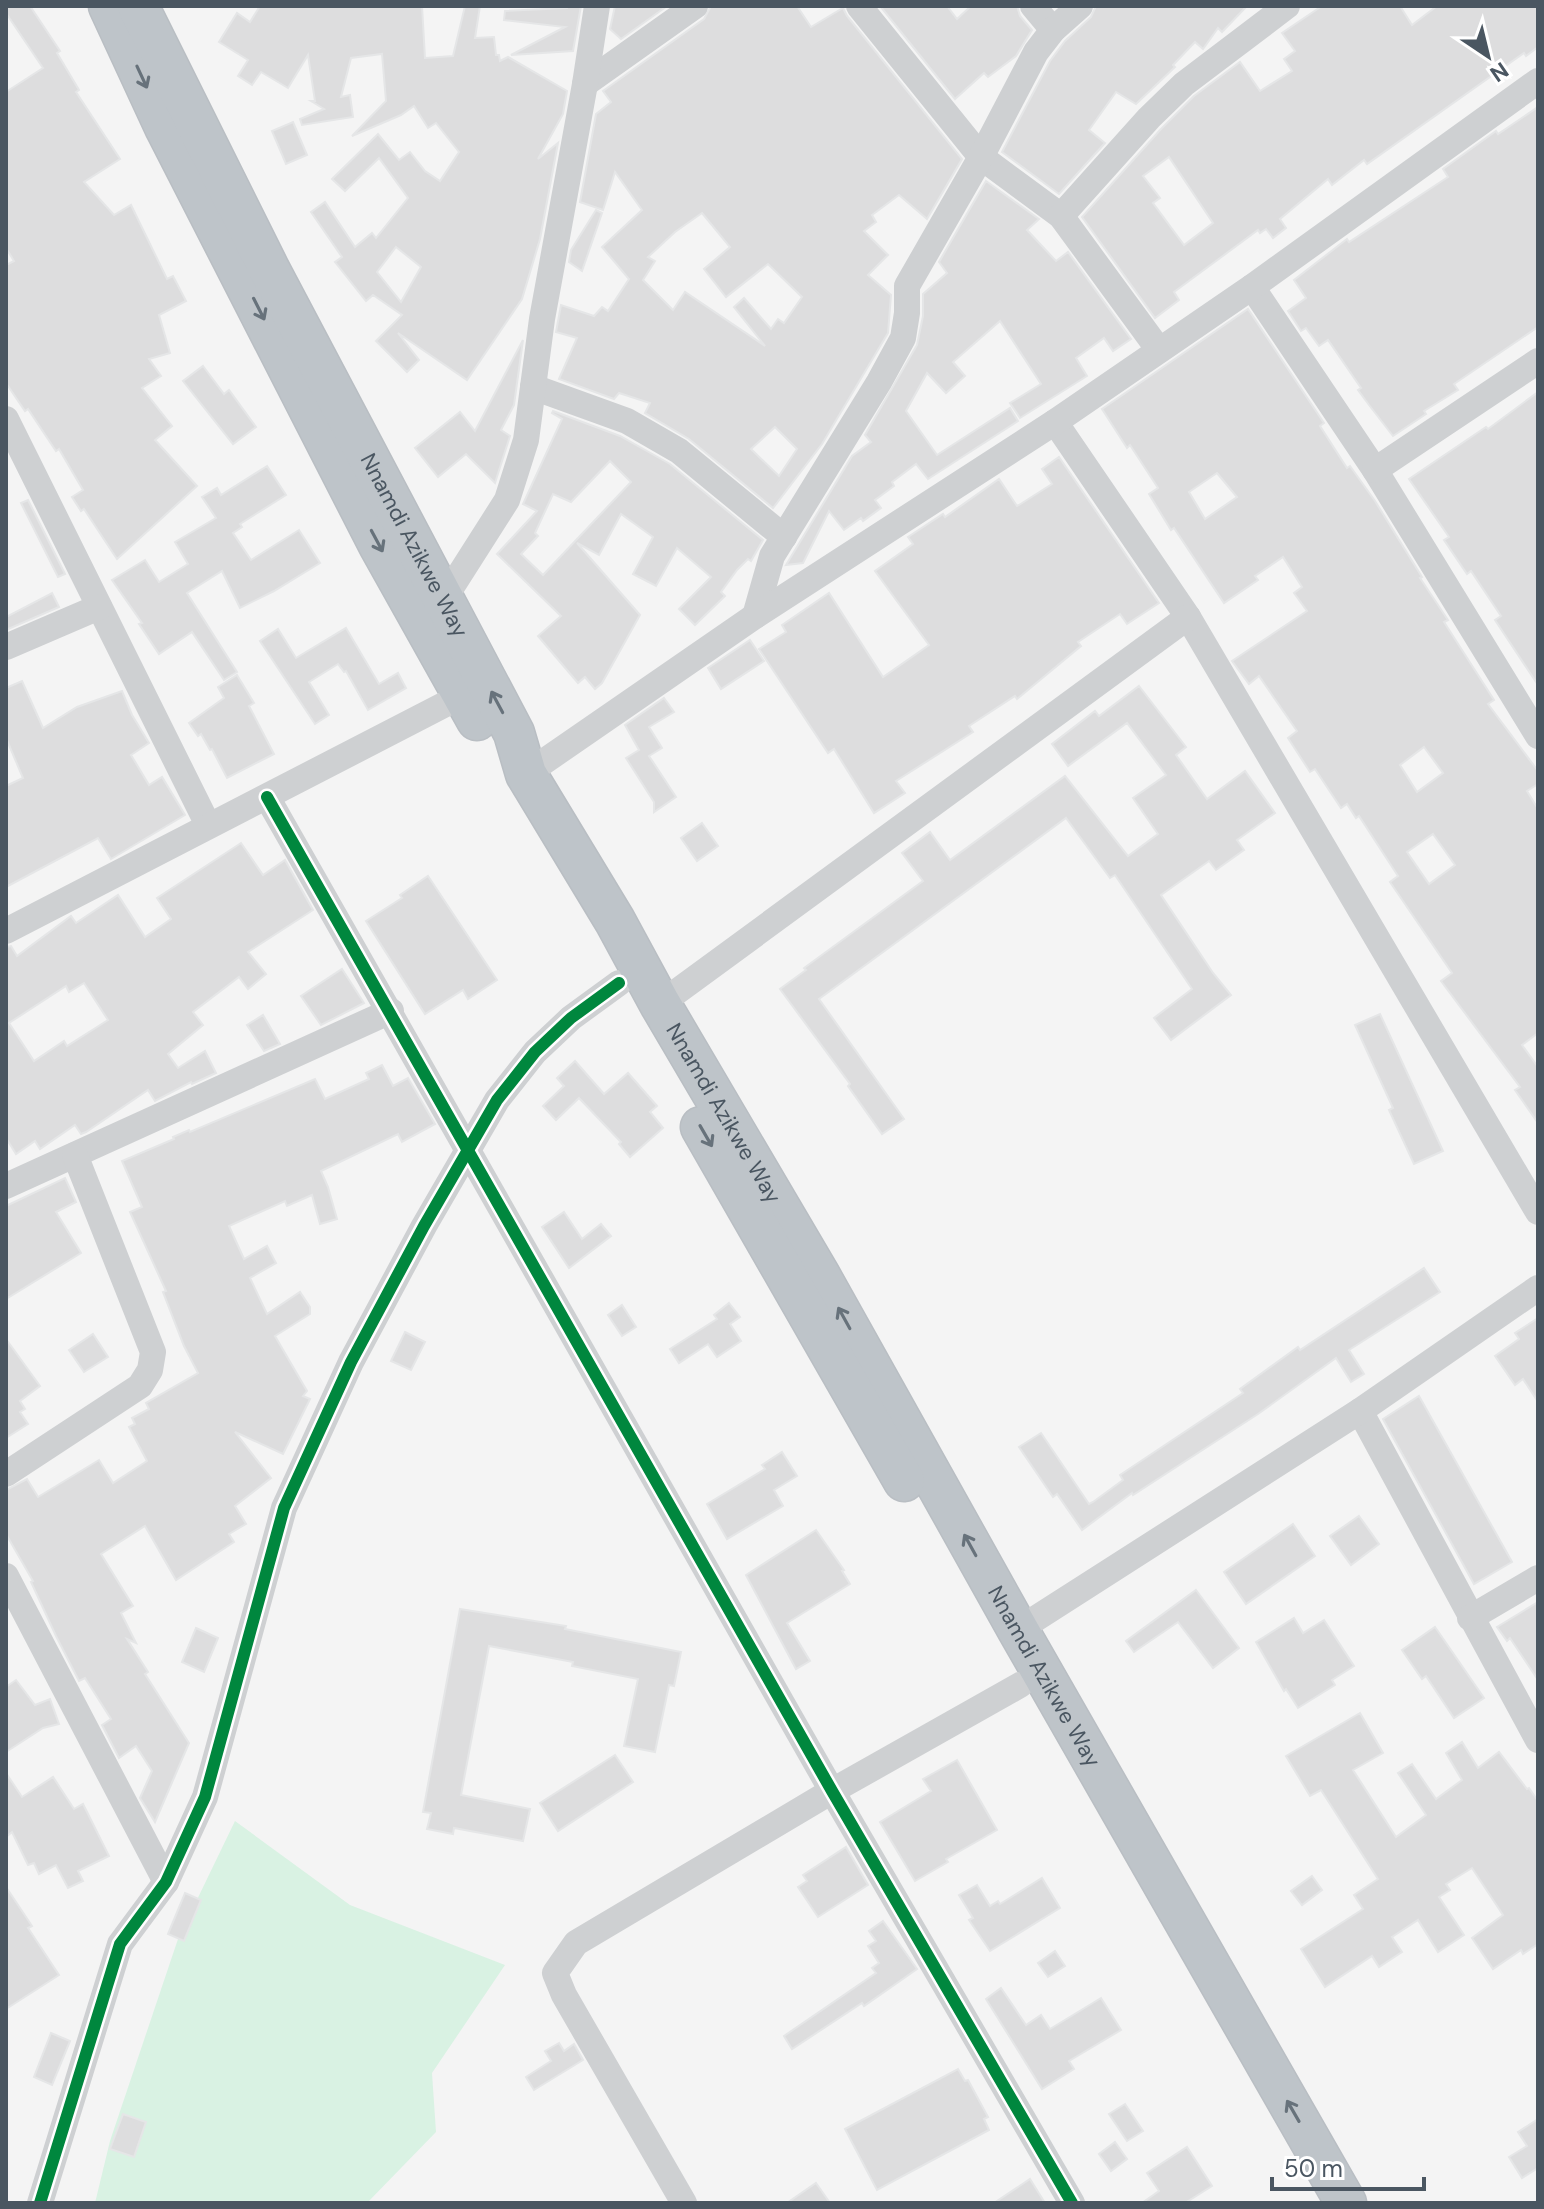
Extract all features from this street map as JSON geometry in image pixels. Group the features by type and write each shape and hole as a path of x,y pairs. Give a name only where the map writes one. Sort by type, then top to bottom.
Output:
{"highway":[{"name":"Nnamdi Azikwe Way","path":"135,8 514,733 526,774 615,921 660,1004 820,1276 1018,1630 1346,2203"},
{"name":"Nnamdi Azikwe Way","path":"135,8 165,127 379,545 619,983 1315,2203"}],"street":[{"path":"444,599 507,500 526,440 542,319 597,6"},
{"path":"585,84 695,6"},
{"path":"859,6 981,157 1061,216 1159,350"},
{"path":"1033,6 1053,30"},
{"path":"755,616 772,556 903,338 907,286 981,157 1036,52 1053,30 1080,6"},
{"path":"1061,216 1149,118 1184,84 1287,6"},
{"path":"526,774 755,616 1055,422 1252,287 1538,81"},
{"path":"1252,287 1375,470 1538,736"},
{"path":"1375,470 1538,361"},
{"path":"533,387 627,421 679,451 784,537"},
{"path":"6,419 208,825"},
{"path":"1055,422 1188,617 1538,1212"},
{"path":"6,647 99,607"},
{"path":"660,1004 1188,617"},
{"path":"6,931 463,695"},
{"path":"267,797 832,1791 1072,2203"},
{"path":"40,2203 120,1944 166,1882 205,1797 284,1508 351,1362 497,1100 535,1052 571,1018 619,983"},
{"path":"6,1186 391,1011"},
{"path":"6,1474 140,1386 150,1370 153,1352 75,1155"},
{"path":"1018,1630 1360,1411 1538,1288"},
{"path":"1360,1411 1538,1740"},
{"path":"6,1576 166,1882"},
{"path":"1470,1618 1538,1578"},
{"path":"684,2203 564,1995 555,1973 576,1943 832,1791 1020,1685"}],"green space":[{"path":"235,1821 350,1905 505,1965 432,2073 436,2132 367,2203 95,2203 110,2141 178,1939"}],"building":[{"path":"6,6 30,6 60,51 57,53 79,90 76,92 120,159 84,182 114,215 131,205 167,279 173,276 186,301 159,315 170,353 149,359 161,376 142,388 172,426 155,440 197,486 117,559 84,509 81,511 72,497 83,490 59,449 56,451 6,383 6,265 14,261 6,248 6,92 43,68 6,13"},
{"path":"260,6 422,6 425,58 453,56 465,6 480,6 475,38 494,37 496,55 499,55 500,61 508,57 567,91 563,114 538,159 558,143 540,239 522,299 467,380 398,333 419,360 407,372 376,341 402,315 373,295 366,301 335,262 342,257 311,212 325,202 355,247 372,233 376,238 408,198 379,158 345,191 332,179 378,134 399,160 410,152 425,171 440,181 459,152 436,123 428,128 414,106 401,115 352,136 386,101 382,54 351,58 341,97 350,95 353,117 302,125 300,119 324,109 311,101 315,101 308,55 288,88 261,72 252,85 238,76 248,60 219,42 237,13 250,22","holes":["396,247 421,267 401,302 377,272"]},
{"path":"581,6 573,51 511,55 565,27 504,20 505,11"},
{"path":"615,6 667,6 621,39 610,29"},
{"path":"711,6 797,6 811,27 843,8 962,159 927,219 899,195 872,215 876,222 864,231 888,255 868,275 891,295 888,333 822,444 773,508 689,439 645,413 650,403 619,393 614,399 559,379 577,338 556,332 561,305 594,316 602,307 608,311 629,279 602,247 642,210 615,172 603,210 580,202 596,114 611,102 603,91 704,19","holes":["702,213 730,247 704,269 726,297 768,264 802,297 784,323 778,319 771,329 744,298 734,307 765,346 685,292 673,310 643,280 655,261 648,257","775,427 797,449 779,476 751,449"]},
{"path":"880,6 947,6 957,19 971,6 1017,6 1020,16 1032,30 1016,56 988,77 984,73 955,99"},
{"path":"1096,6 1247,6 1222,32 1218,28 1203,49 1195,42 1173,65 1175,67 1136,104 1116,92 1089,130 1105,143 1059,194 1002,152 1050,61 1065,41 1091,17"},
{"path":"1322,6 1400,6 1412,25 1437,6 1538,6 1538,47 1526,56 1524,53 1367,164 1364,160 1332,185 1328,179 1280,219 1286,228 1273,238 1266,229 1260,233 1258,230 1174,292 1179,300 1155,318 1082,217 1194,96 1240,62 1260,91 1292,71 1284,59 1295,51 1282,33","holes":["1169,157 1213,223 1184,245 1153,203 1160,198 1143,176"]},
{"path":"1538,107 1538,327 1454,384 1458,390 1424,411 1426,414 1393,436 1358,390 1361,388 1328,340 1319,346 1306,328 1301,331 1288,311 1306,298 1294,280 1347,239 1349,242 1448,177 1443,169 1496,131 1498,134"},
{"path":"293,122 307,155 286,164 272,131"},
{"path":"986,181 1039,219 1027,230 1056,261 1068,252 1131,339 1113,351 1104,338 1076,358 1087,376 1020,418 1010,403 1041,384 1000,321 953,362 965,376 946,393 927,373 906,411 937,455 1010,408 1018,421 928,479 916,464 875,500 881,508 863,521 861,518 844,530 829,511 803,563 786,565 852,456 871,442 865,435 917,345 923,316 923,294 947,273 939,262"},
{"path":"596,210 602,213 582,271 569,262 571,250"},
{"path":"1248,309 1324,423 1320,426 1347,468 1350,466 1375,501 1422,577 1448,620 1444,622 1494,700 1488,704 1538,771 1538,784 1527,791 1538,809 1538,1033 1522,1045 1538,1067 1538,1123 1515,1090 1520,1087 1441,981 1452,973 1390,882 1398,876 1359,816 1356,818 1347,804 1341,808 1315,769 1310,772 1288,738 1297,731 1259,676 1249,684 1232,661 1307,611 1294,593 1302,587 1283,557 1255,576 1258,580 1224,603 1174,528 1171,530 1149,494 1158,488 1102,409","holes":["1217,473 1237,497 1205,519 1189,492","1424,747 1443,773 1417,792 1400,765","1433,834 1455,865 1429,884 1407,852"]},
{"path":"523,340 514,405 501,430 510,436 495,483 466,454 438,477 415,448 460,412 475,431"},
{"path":"203,366 224,394 229,390 256,427 233,444 183,381"},
{"path":"1538,392 1538,685 1495,620 1501,616 1471,571 1467,574 1444,540 1449,537 1409,479 1486,427 1488,429"},
{"path":"552,413 620,436 670,464 763,540 751,561 748,559 737,570 721,592 725,596 695,625 679,609 711,577 677,548 656,586 633,574 653,537 621,514 599,555 577,543 640,615 602,683 595,689 585,677 578,683 538,636 561,616 497,554 537,511 523,504 562,419","holes":["610,461 631,482 543,575 521,554 538,536 535,533 553,494 571,502"]},
{"path":"1059,457 1159,603 1127,624 1120,614 1078,642 1081,646 1017,699 1015,696 969,726 973,732 896,781 905,793 874,813 834,749 828,753 759,649 786,632 782,625 829,593 883,677 929,645 875,571 913,544 908,537 943,514 945,517 999,479 1019,505 1052,484 1042,469"},
{"path":"267,466 286,495 240,524 242,527 233,533 251,560 299,530 320,563 240,608 222,571 187,593 237,672 224,680 192,632 159,654 112,580 145,560 159,582 188,564 175,542 216,518 202,497 217,488 221,495"},
{"path":"28,500 65,574 58,577 21,503"},
{"path":"52,593 59,607 6,630 6,617"},
{"path":"346,628 379,684 398,673 406,688 368,710 346,671 338,664 309,682 329,715 315,724 260,641 278,629 296,658"},
{"path":"750,640 764,661 721,689 708,668"},
{"path":"237,675 254,703 249,706 274,754 227,778 212,749 189,723 224,698 218,687"},
{"path":"22,681 43,728 77,707 122,691 149,743 131,755 149,785 162,777 185,815 111,859 98,838 6,887 6,786 23,778 6,738 6,688"},
{"path":"1139,686 1186,747 1176,755 1207,799 1245,771 1275,813 1237,840 1244,850 1216,870 1209,861 1161,895 1231,995 1171,1040 1154,1018 1192,989 1115,875 1110,878 1066,818 819,999 904,1119 882,1134 848,1086 850,1084 780,989 923,881 902,853 930,832 950,860 1065,776 1128,856 1158,834 1133,798 1166,775 1127,723 1068,766 1052,744 1095,711 1099,716"},
{"path":"664,698 674,712 649,727 662,748 649,756 676,797 654,812 654,802 626,758 639,750 625,725"},
{"path":"702,823 718,846 697,861 681,838"},
{"path":"241,843 263,875 285,860 313,910 248,952 266,974 248,989 239,977 193,1012 203,1025 168,1054 178,1068 205,1051 216,1073 155,1101 148,1090 86,1132 81,1134 75,1125 40,1149 35,1141 16,1154 6,1138 6,947 11,946 17,956 71,916 76,923 118,895 145,937 171,919 157,898","holes":["84,983 108,1020 67,1046 64,1041 34,1061 9,1023 66,986 69,992"]},
{"path":"428,876 497,980 468,999 463,990 425,1014 366,921 402,898 400,895"},
{"path":"342,969 364,1003 321,1025 301,996"},
{"path":"1380,1014 1443,1151 1414,1164 1389,1110 1393,1108 1355,1025"},
{"path":"263,1015 280,1044 264,1051 247,1025"},
{"path":"575,1061 604,1094 628,1073 657,1106 650,1112 663,1128 630,1157 619,1144 621,1142 579,1098 556,1120 543,1106 564,1086 557,1078"},
{"path":"382,1065 393,1086 408,1078 435,1124 402,1142 398,1134 321,1171 337,1219 320,1224 312,1195 287,1206 285,1201 229,1226 244,1259 267,1246 276,1263 250,1278 267,1314 300,1292 310,1307 310,1314 275,1336 307,1391 303,1396 310,1399 283,1454 235,1432 271,1478 235,1506 246,1524 229,1534 234,1542 176,1580 145,1526 101,1554 133,1606 121,1613 136,1643 127,1639 148,1672 145,1674 189,1743 155,1822 140,1798 152,1771 136,1746 119,1758 102,1725 111,1719 85,1678 79,1681 33,1581 6,1534 6,1490 27,1479 38,1497 99,1460 113,1483 147,1461 129,1427 135,1424 132,1418 149,1409 146,1403 198,1373 184,1346 163,1292 166,1291 130,1212 142,1207 122,1161 315,1079 325,1099 369,1079 366,1073"},
{"path":"65,1178 76,1202 56,1212 81,1253 6,1299 6,1206"},
{"path":"564,1212 582,1239 601,1224 611,1236 569,1268 542,1227"},
{"path":"1424,1268 1440,1292 1349,1350 1364,1374 1351,1382 1336,1358 1258,1414 1132,1493 1082,1530 1057,1494 1053,1497 1019,1447 1041,1433 1089,1504 1123,1480 1120,1475 1243,1393 1240,1389 1298,1347 1300,1350"},
{"path":"729,1303 740,1317 730,1324 741,1341 717,1357 708,1344 679,1363 670,1349 717,1319 714,1315"},
{"path":"622,1305 636,1327 622,1336 608,1315"},
{"path":"1538,1318 1538,1402 1523,1379 1515,1385 1495,1356 1519,1339 1515,1333"},
{"path":"405,1332 425,1342 411,1370 391,1361"},
{"path":"93,1334 108,1357 84,1372 69,1350"},
{"path":"6,1339 40,1386 20,1401 25,1409 20,1412 28,1424 6,1438"},
{"path":"1419,1396 1512,1562 1474,1584 1383,1419"},
{"path":"782,1452 797,1476 774,1490 783,1506 727,1539 707,1504 765,1469 762,1465"},
{"path":"1359,1516 1379,1544 1351,1565 1330,1536"},
{"path":"1293,1524 1315,1556 1246,1604 1224,1572"},
{"path":"816,1530 850,1584 787,1623 810,1661 796,1669 746,1575"},
{"path":"1196,1590 1239,1648 1213,1668 1178,1622 1134,1652 1126,1641"},
{"path":"1538,1602 1538,1680 1510,1638 1507,1641 1497,1627"},
{"path":"460,1609 566,1626 565,1629 681,1652 674,1686 669,1685 655,1752 624,1746 638,1679 572,1666 573,1662 489,1646 461,1795 530,1809 523,1841 454,1828 453,1834 427,1829 431,1813 423,1812"},
{"path":"1294,1618 1303,1633 1324,1620 1354,1666 1332,1680 1335,1685 1298,1708 1286,1689 1284,1691 1256,1642"},
{"path":"1435,1627 1484,1698 1454,1718 1426,1676 1422,1679 1402,1650"},
{"path":"196,1628 218,1638 204,1672 182,1662"},
{"path":"16,1680 35,1705 50,1699 59,1724 43,1728 6,1752 6,1687"},
{"path":"1360,1713 1383,1753 1353,1770 1396,1837 1426,1815 1398,1773 1412,1764 1436,1799 1462,1780 1446,1753 1462,1742 1478,1768 1499,1752 1529,1788 1538,1801 1538,1944 1523,1954 1521,1950 1493,1969 1472,1938 1503,1915 1472,1868 1446,1884 1450,1890 1439,1897 1464,1935 1438,1952 1418,1920 1392,1937 1402,1952 1379,1967 1372,1956 1325,1987 1301,1949 1363,1909 1354,1895 1378,1879 1321,1790 1310,1796 1286,1756"},
{"path":"615,1755 633,1782 558,1831 540,1803"},
{"path":"957,1760 997,1830 915,1881 880,1822 931,1791 923,1779"},
{"path":"6,1773 22,1797 53,1777 74,1809 83,1804 109,1856 78,1871 83,1881 68,1888 56,1865 39,1874 34,1863 28,1865 12,1832 6,1837"},
{"path":"846,1847 868,1885 818,1917 798,1887 807,1881 803,1875"},
{"path":"1312,1876 1322,1890 1302,1905 1291,1891"},
{"path":"1042,1878 1060,1908 990,1951 969,1920 973,1918 959,1895 977,1885 990,1906 998,1901 1000,1904"},
{"path":"6,1887 59,1975 6,2009"},
{"path":"185,1893 201,1900 184,1941 168,1934"},
{"path":"883,1921 917,1969 864,2006 862,2003 792,2049 784,2036 876,1973 872,1968 879,1963 868,1946 876,1941 869,1931"},
{"path":"1055,1951 1065,1966 1048,1977 1038,1963"},
{"path":"1001,1988 1026,2025 1041,2015 1050,2029 1101,1998 1121,2030 1069,2061 1074,2069 1042,2089 986,1999"},
{"path":"51,2033 70,2041 52,2085 34,2077"},
{"path":"559,2043 564,2051 574,2044 583,2060 534,2090 526,2077 551,2061 545,2051"},
{"path":"958,2069 965,2081 968,2080 988,2117 984,2119 989,2130 877,2190 845,2129"},
{"path":"1125,2104 1143,2131 1127,2141 1109,2114"},
{"path":"123,2114 146,2122 134,2157 110,2149"},
{"path":"1538,2119 1538,2168 1522,2178 1509,2157 1527,2146 1518,2132"},
{"path":"1115,2142 1127,2159 1111,2171 1099,2154"},
{"path":"1187,2147 1212,2186 1185,2203 1142,2203 1159,2191 1147,2173"},
{"path":"1030,2179 1045,2203 994,2203"},
{"path":"816,2183 830,2203 787,2203"}],"cycle path":[{"path":"267,797 832,1791 1072,2203"},
{"path":"40,2203 120,1944 166,1882 205,1797 284,1508 351,1362 424,1226 497,1100 535,1052 571,1018 619,983"}]}
